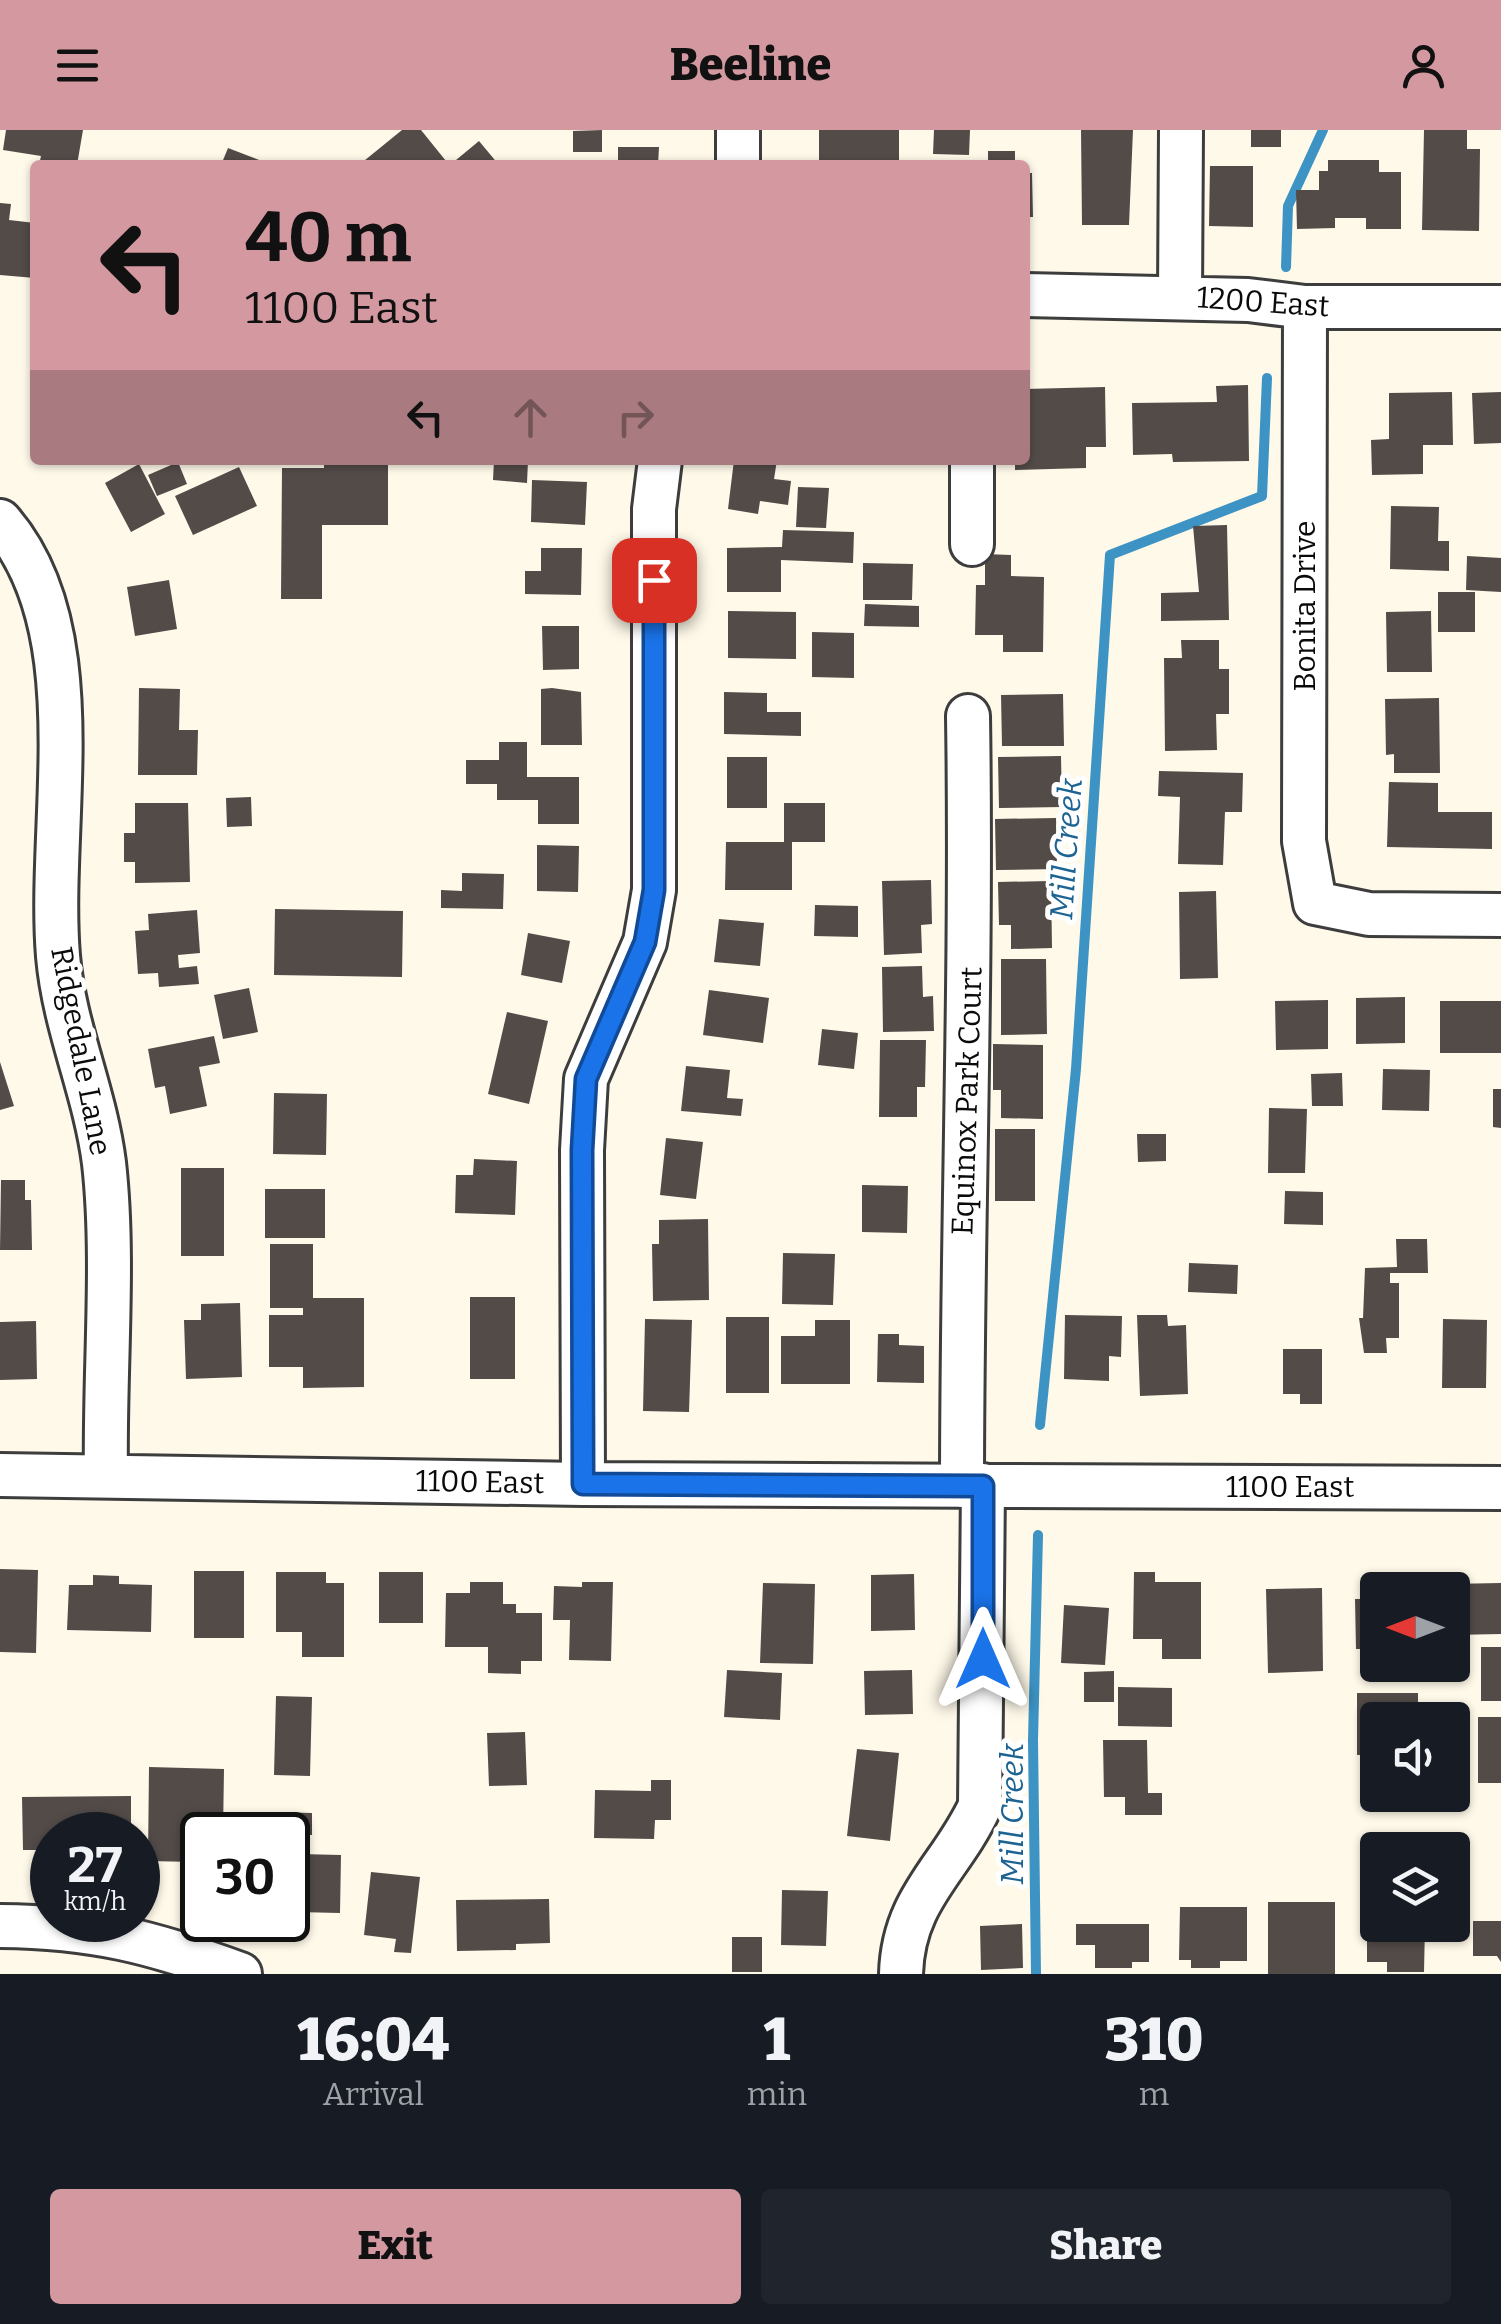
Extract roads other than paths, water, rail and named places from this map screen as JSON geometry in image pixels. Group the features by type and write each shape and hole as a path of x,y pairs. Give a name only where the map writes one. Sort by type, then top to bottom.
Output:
{"street":[{"path":"738,130 738,160"},
{"path":"1180,297 1181,130"},
{"name":"1200 East","path":"1030,295 1180,297 1305,308 1501,308"},
{"name":"Bonita Drive","path":"1305,308 1304,841 1315,903 1368,914 1501,915"},
{"path":"583,1484 582,1150 586,1079 645,942 654,890 654,509 659,465"},
{"path":"972,465 972,544"},
{"name":"Ridgedale Lane","path":"0,521 36,577 56,646 58,956 68,1021 94,1109 104,1166 106,1475"},
{"name":"Equinox Park Court","path":"902,1974 908,1922 922,1892 967,1833 980,1806 963,1135 972,974 968,716"},
{"name":"1100 East","path":"0,1475 583,1484 1501,1488"},
{"path":"0,1926 96,1930 154,1943 240,1974"}],"waterway":[{"name":"Mill Creek","path":"1286,267 1288,206 1323,130"},
{"name":"Mill Creek","path":"1040,1425 1076,1069 1110,555 1262,496 1267,378"},
{"name":"Mill Creek","path":"1036,1974 1033,1740 1038,1535"}]}
